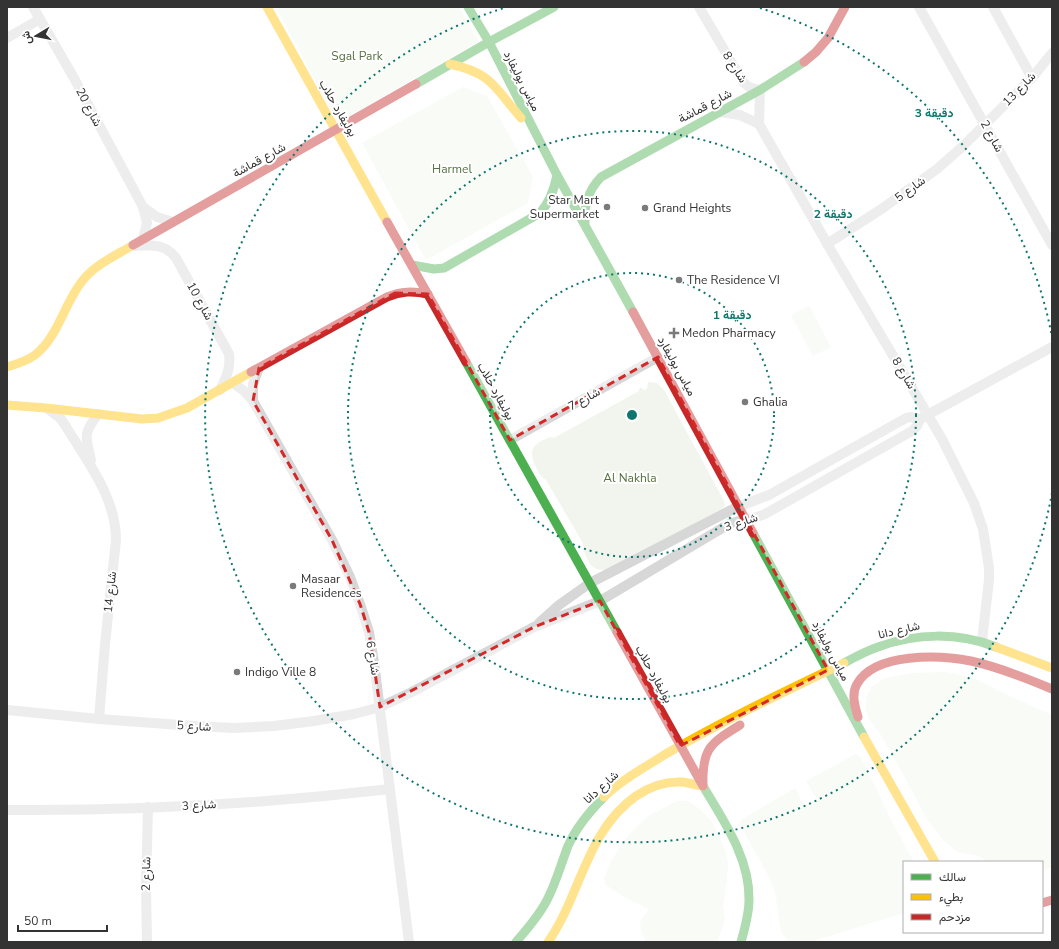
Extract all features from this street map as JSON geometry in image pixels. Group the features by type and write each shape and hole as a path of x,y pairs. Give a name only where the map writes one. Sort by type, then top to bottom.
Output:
{"main road":[{"name":"بوليفارد حلاب","path":"267,7 590,582 734,843 745,866 750,904 746,929 741,942"},
{"name":"مياس بوليفارد","path":"468,7 489,42 557,175 740,506 864,737"},
{"name":"شارع قماشة","path":"7,366 24,361 37,353 48,343 77,289 83,280 99,265 450,64 554,7"},
{"name":"شارع قماشة","path":"585,225 584,212 586,198 592,186 601,177 760,90 802,64 816,52 828,38 845,7"},
{"path":"450,64 465,66 479,72 491,80 515,111 532,127"},
{"path":"412,266 434,269 444,268 540,213 547,206 552,197 557,175"},
{"path":"7,405 142,419 158,418 187,408 395,293 414,291 428,294"},
{"name":"شارع دانا","path":"516,942 523,936 540,913 553,887 569,844 596,805 619,784 680,746 759,704 877,647 906,638 936,635 967,637 982,641 1052,668"},
{"path":"934,861 864,737 854,705 857,685 865,674 871,670 890,663 916,658 943,657 969,660 1003,669 1052,689"},
{"name":"شارع دانا","path":"703,786 702,768 705,755 708,750 721,736 750,717 759,704"},
{"path":"548,942 563,919 582,869 593,847 615,816 627,803 643,790 662,783 683,782 703,786"}],"street":[{"name":"شارع 20","path":"33,7 74,78 143,207 147,223 144,239"},
{"name":"شارع 8","path":"698,7 744,82 749,87 760,90 759,124 924,417 968,490 977,509 988,555 989,580 982,641"},
{"name":"شارع 2","path":"919,7 1052,245"},
{"path":"993,7 1032,78"},
{"path":"7,38 40,20"},
{"name":"شارع 13","path":"985,124 1032,78 1052,53"},
{"path":"719,112 740,115 759,124"},
{"name":"شارع 5","path":"827,244 910,189 937,169 985,124"},
{"name":"شارع 20","path":"143,207 157,217 173,222"},
{"name":"شارع 10","path":"132,246 163,246 176,258 229,354 229,370 220,390"},
{"name":"شارع 3","path":"380,707 424,686 534,627 600,601 729,524 765,514 912,431 924,417 1052,347"},
{"name":"شارع 7","path":"510,440 658,357"},
{"path":"253,401 254,384 259,368"},
{"name":"شارع 6","path":"233,383 244,391 253,401 332,540 350,577 369,632 380,707 409,942"},
{"name":"شارع 14","path":"46,408 53,412 66,425 109,501 116,527 99,719"},
{"name":"شارع 14","path":"92,470 86,434 88,428 98,414"},
{"name":"شارع 3","path":"534,627 558,606 590,582 740,506 769,495 906,418 924,417"},
{"name":"شارع 5","path":"7,710 99,719 234,728 274,726 314,721 354,714 380,707"},
{"name":"شارع 3","path":"7,810 70,810 253,802 390,789"},
{"name":"شارع 2","path":"147,942 146,886 148,807"}],"highlighted area":[{"path":"395,293 428,294 510,440 658,357 828,670 680,746 600,601 534,627 380,707 369,632 360,604 332,540 253,401 259,368"}],"green space":[{"name":"Sgal Park","path":"276,7 459,7 479,41 338,123"},
{"name":"Harmel","path":"463,87 487,96 533,177 528,203 426,260 362,143"},
{"path":"809,306 831,347 813,356 791,315"},
{"name":"Al Nakhla","path":"648,382 657,383 664,390 725,505 722,509 607,569 597,569 589,563 583,543 546,480 538,472 533,459 533,450 537,444 550,437 554,438 639,391 640,387 644,390 647,389"},
{"path":"947,672 976,679 1052,715 1052,867 1043,870 1043,861 986,861 976,855 959,853 945,842 927,819 881,735 869,719 865,708 867,695 872,686 886,678 913,673"},
{"path":"856,754 860,757 892,822 913,861 903,861 903,913 813,941 788,941 781,932 775,892 765,869 740,825 741,820 795,788 804,806 817,799 806,781"},
{"path":"677,801 687,801 700,809 711,820 725,849 728,862 727,881 723,905 725,920 717,942 646,942 641,931 640,922 649,910 629,900 606,885 604,878 612,860 626,838 648,816"}],"traffic: fast":[{"path":"468,7 489,42 557,175 633,312"},
{"path":"416,84 554,7"},
{"path":"585,223 585,210 588,198 593,187 601,177 760,90 804,62"},
{"path":"412,265 434,269 444,268 540,213 551,196 557,175"},
{"path":"466,362 617,632"},
{"path":"753,533 864,737"},
{"path":"844,663 865,652 892,642 922,637 937,636 967,639 996,647"},
{"path":"703,786 727,826 745,869 748,884 749,905 741,942"},
{"path":"516,942 537,917 544,906 556,880 568,846 579,826 604,797"}],"traffic: slow":[{"path":"267,7 387,222"},
{"path":"450,64 475,72 492,83 521,118"},
{"path":"7,367 29,359 35,355 56,329 76,289 88,274 133,245"},
{"path":"7,405 142,419 158,418 187,408 251,372"},
{"path":"996,647 1052,668"},
{"path":"604,797 633,774 686,742 753,707 844,663"},
{"path":"864,737 934,861"},
{"path":"548,942 569,904 595,845 619,810 636,796 658,785 669,782 682,782 703,786"}],"traffic: jam":[{"path":"804,62 816,52 828,38 845,7"},
{"path":"133,245 416,84"},
{"path":"387,222 466,362"},
{"path":"251,372 387,297 407,292 428,294"},
{"path":"633,312 753,533"},
{"path":"617,632 703,786"},
{"path":"858,717 854,700 854,692 857,684 866,674 878,666 909,658 926,657 958,659 981,663 1052,689"},
{"path":"703,784 704,762 710,748 715,742 740,725"},
{"path":"1043,903 1052,900"}],"place":[{"name":"Star Mart Supermarket","path":"607,207"},
{"name":"Grand Heights","path":"645,208"},
{"name":"The Residence VI","path":"679,280"},
{"name":"Medon Pharmacy","path":"674,333"},
{"name":"Ghalia","path":"745,402"},
{"name":"Masaar Residences","path":"293,586"},
{"name":"Indigo Ville 8","path":"237,672"}]}
